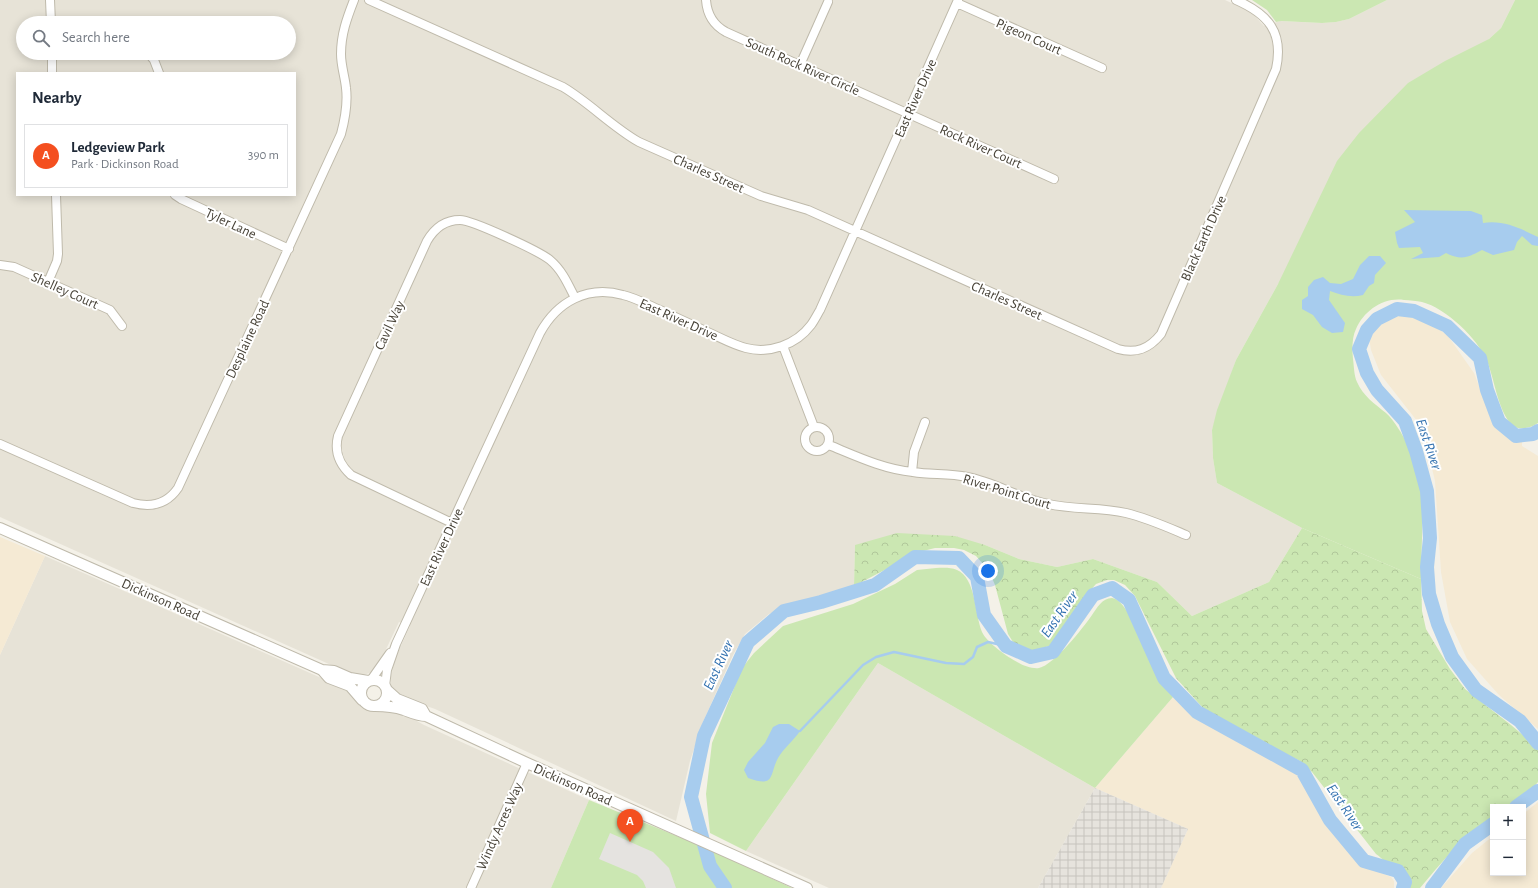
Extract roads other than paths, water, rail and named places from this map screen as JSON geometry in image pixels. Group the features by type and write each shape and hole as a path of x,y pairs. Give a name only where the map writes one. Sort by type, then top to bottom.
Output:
{"street":[{"path":"50,0 51,16"},
{"name":"Desplaine Road","path":"0,444 133,504 150,506 166,500 178,488 337,144 345,120 347,105 341,43 347,17 354,0"},
{"name":"Charles Street","path":"369,0 562,87 579,96 624,133 639,142 761,196 802,208 1061,324"},
{"name":"South Rock River Circle","path":"706,0 707,10 715,24 721,29 908,113"},
{"name":"Black Earth Drive","path":"1061,324 1124,351 1144,349 1151,345 1160,334 1274,74 1278,53 1276,37 1270,24 1252,7 1236,0"},
{"path":"800,65 828,2"},
{"name":"East River Drive","path":"386,688 387,670 396,644 540,333 554,313 563,305 575,298 599,292 624,295 746,348 768,350 783,346 795,340 811,325 820,310 958,2"},
{"name":"Pigeon Court","path":"958,2 1102,68"},
{"path":"52,60 52,72"},
{"path":"154,60 159,72"},
{"name":"Rock River Court","path":"908,113 1054,178"},
{"path":"48,282 57,261 58,254 56,196"},
{"name":"Tyler Lane","path":"176,196 288,249"},
{"name":"Cavil Way","path":"452,523 351,475 341,464 336,450 338,436 427,241 437,228 444,224 459,220 471,222 539,252 549,259 565,278 575,298"},
{"name":"Shelley Court","path":"0,265 14,267 110,310 122,326"},
{"path":"783,346 814,427"},
{"path":"912,472 915,447 925,422"},
{"path":"814,427 823,428 829,434 829,445 824,450 816,452 808,448 805,441 807,432 814,427"},
{"name":"River Point Court","path":"829,445 888,468 912,472 967,477 1046,504 1067,508 1126,513 1157,522 1186,535"},
{"name":"Dickinson Road","path":"0,528 322,670 334,671 350,678 369,680"},
{"name":"East River Drive","path":"369,680 379,670 396,644"},
{"name":"Dickinson Road","path":"322,670 329,678 350,686 363,701"},
{"path":"369,680 379,680 386,688 386,699 379,705 375,706 366,704 361,697 362,686 369,680"},
{"name":"Dickinson Road","path":"386,688 397,699 422,709 426,716"},
{"name":"Dickinson Road","path":"375,706 389,707 407,711 419,716 426,716 527,763 807,888"},
{"name":"Windy Acres Way","path":"471,888 527,763"}],"water":[{"path":"1404,210 1471,211 1482,215 1483,223 1491,222 1505,224 1538,237 1538,246 1532,245 1522,236 1517,242 1514,250 1493,255 1482,250 1465,257 1456,257 1446,253 1439,257 1411,259 1423,253 1420,247 1399,248 1395,232 1415,222"},
{"path":"1369,256 1380,256 1386,263 1375,275 1374,283 1369,286 1363,295 1346,296 1330,291 1329,300 1345,323 1343,332 1332,333 1322,327 1313,315 1302,309 1302,300 1308,296 1308,287 1314,280 1323,277 1330,283 1341,284 1353,279 1360,265"},
{"path":"779,724 789,724 800,731 778,758 772,774 767,781 757,781 748,778 744,770 748,762 765,743 773,727"}],"waterway":[{"name":"East River","path":"1538,431 1533,434 1516,436 1499,422 1487,390 1480,358 1447,326 1414,311 1397,309 1377,319 1367,330 1359,349 1367,373 1377,390 1405,421 1416,451 1427,491 1430,538 1427,567 1429,594 1438,624 1452,657 1476,690 1520,721 1538,743"},
{"name":"East River","path":"725,888 710,866 691,797 704,736 748,642 784,611 821,602 875,585 915,557 959,558 977,577 984,615 1006,646 1031,657 1053,652 1093,595 1112,588 1129,600 1164,678 1197,712 1302,770 1330,820 1364,861 1398,871 1405,882 1403,888"},
{"path":"800,731 863,665 876,657 894,652 946,663 964,664 973,657 977,647 988,642 1006,646"},
{"name":"East River","path":"1520,804 1538,791"},
{"name":"East River","path":"1432,888 1465,844 1490,826"}],"place":[{"name":"Ledgeview Park","path":"630,842"}]}
